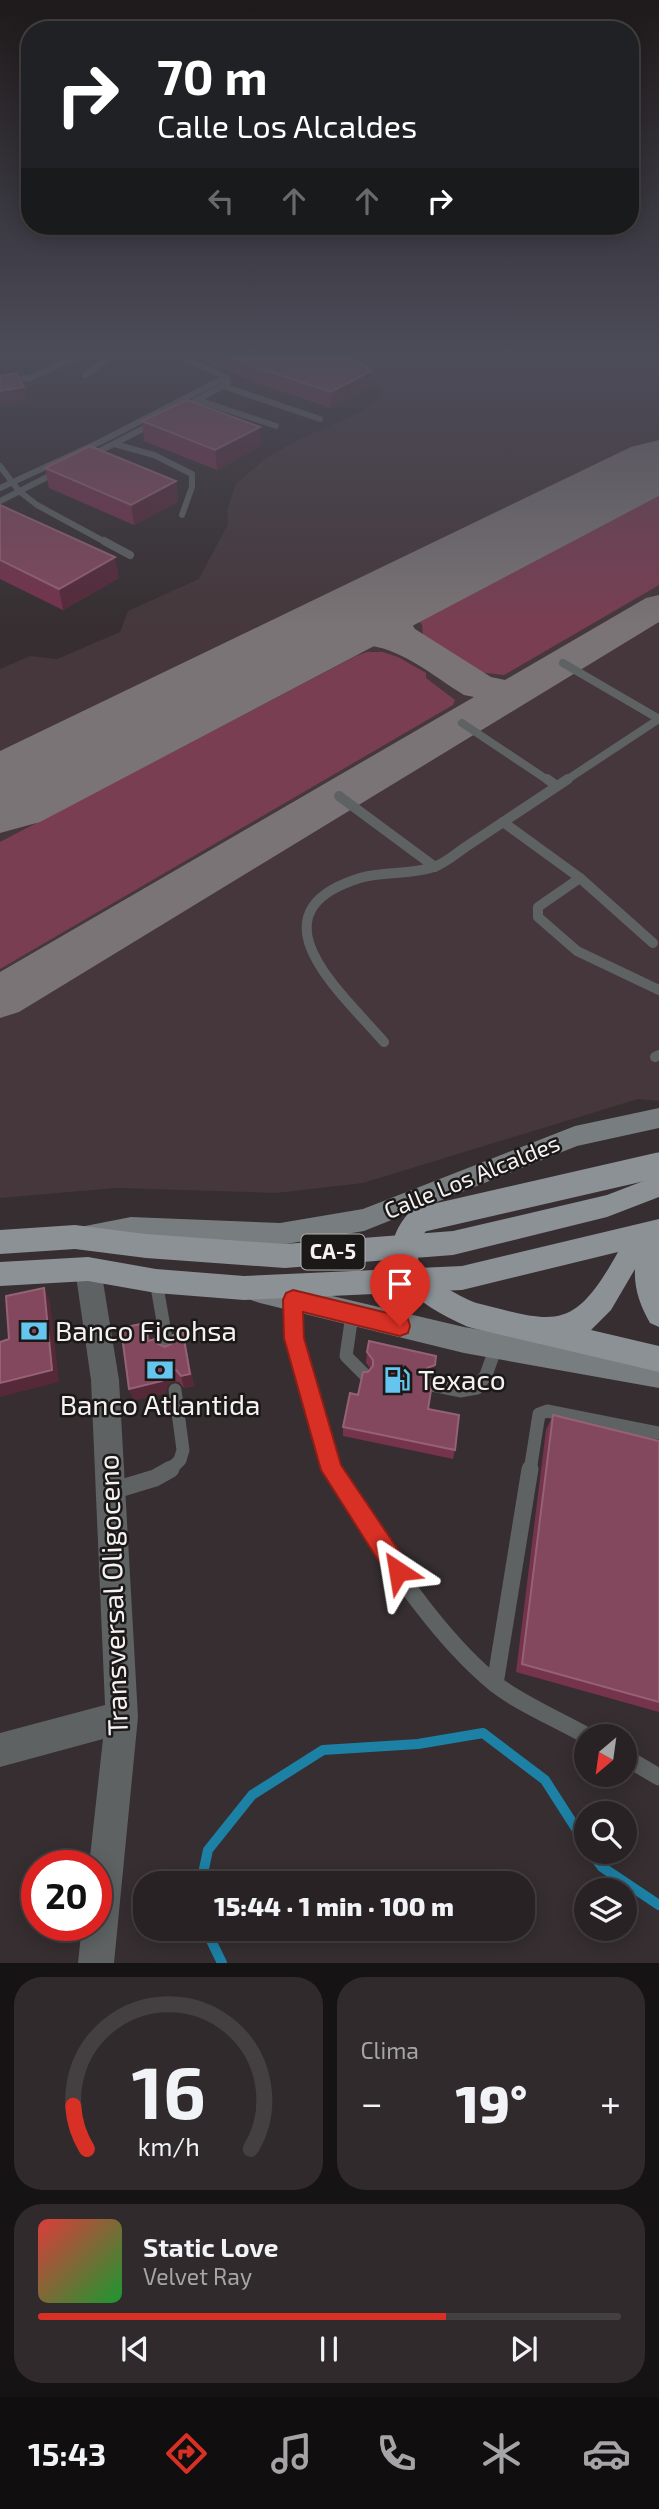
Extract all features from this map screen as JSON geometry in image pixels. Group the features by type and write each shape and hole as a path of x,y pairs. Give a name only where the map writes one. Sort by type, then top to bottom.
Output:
{"main road":[{"name":"Calle Los Alcaldes","path":"75,1237 131,1228 281,1234 364,1220 575,1136 659,1118"},
{"path":"659,1165 419,1220 411,1228 405,1252 412,1276 422,1289 472,1315 659,1359"},
{"name":"CA-5","path":"0,1242 75,1237 146,1246 285,1256 453,1243 607,1206 659,1186"},
{"name":"CA-5","path":"0,1274 88,1269 156,1281 244,1287 462,1278 652,1232"},
{"path":"536,1332 565,1328 587,1317 652,1232"},
{"path":"652,1232 645,1277 659,1314"},
{"path":"244,1287 352,1315 659,1374"}],"street":[{"name":"Transversal Oligoceno","path":"88,1269 105,1380 108,1492 122,1717 96,1963"},
{"path":"0,1750 122,1717"}],"lane":[{"path":"0,488 90,447"},
{"path":"81,461 109,447"},
{"path":"125,447 148,452 192,474 192,487 182,515"},
{"path":"0,466 19,491 37,505 130,555"},
{"path":"0,501 70,466"},
{"path":"384,1042 314,960 305,934 306,919 317,903 340,886 363,877 435,867 659,719 563,663"},
{"path":"462,723 557,786"},
{"path":"339,796 435,867"},
{"path":"503,822 580,878 653,943"},
{"path":"580,878 538,907 538,917 577,951 659,990"},
{"path":"156,1281 168,1350"},
{"path":"293,1300 294,1338 332,1470 398,1571 446,1636 495,1684 574,1729"},
{"path":"352,1315 346,1356 364,1374"},
{"path":"431,1385 465,1394 477,1390 484,1383 497,1345"},
{"path":"108,1492 170,1471 177,1464 184,1451 176,1390"},
{"path":"495,1684 539,1414 547,1411 659,1433"},
{"path":"637,1764 659,1776"}],"shaded area":[{"path":"286,447 659,447 659,1101 638,1099 363,1183 277,1193 117,1188 0,1198 0,669 30,656 57,659 120,632 128,611 199,579 228,524 227,510 236,484 265,459"},
{"path":"659,496 659,585 504,675 477,672 423,637 422,624 419,622"},
{"path":"367,652 383,652 426,673 426,678 455,700 453,705 0,969 0,842 356,656"}],"building":[{"path":"91,447 176,481 131,505 45,468"},
{"path":"0,505 115,557 59,589 0,560"},
{"name":"Banco Ficohsa","path":"44,1288 52,1370 0,1383 0,1342 9,1339 6,1296"},
{"name":"Banco Atlantida","path":"146,1323 148,1341 155,1339 165,1347 171,1344 173,1335 183,1333 190,1374 181,1376 176,1370 169,1369 163,1374 162,1381 129,1389 121,1328"},
{"path":"369,1341 436,1356 435,1365 427,1368 424,1373 426,1381 432,1384 428,1409 459,1415 455,1450 343,1427 350,1393 358,1395 363,1372 368,1372 373,1366 373,1360 367,1352"},
{"path":"553,1415 659,1441 659,1702 522,1664"}],"waterway":[{"path":"204,1871 208,1850 252,1795 323,1750 418,1744 483,1733 545,1780 574,1825"},
{"path":"600,1864 659,1905"},
{"path":"211,1941 222,1963"}],"taxiway":[{"path":"403,593 391,607 389,618 400,636 413,647"},
{"path":"520,689 659,606"},
{"path":"311,639 363,634 388,637 413,647"},
{"path":"413,647 478,686 506,692 520,689"},
{"path":"0,997 520,689"}],"runway":[{"path":"0,796 659,464"}],"place":[{"name":"Banco Ficohsa","path":"34,1331"},
{"name":"Banco Atlantida","path":"160,1370"},
{"name":"Texaco","path":"397,1380"}],"route":[{"path":"398,1571 332,1470 294,1338 293,1300 400,1326"}]}
